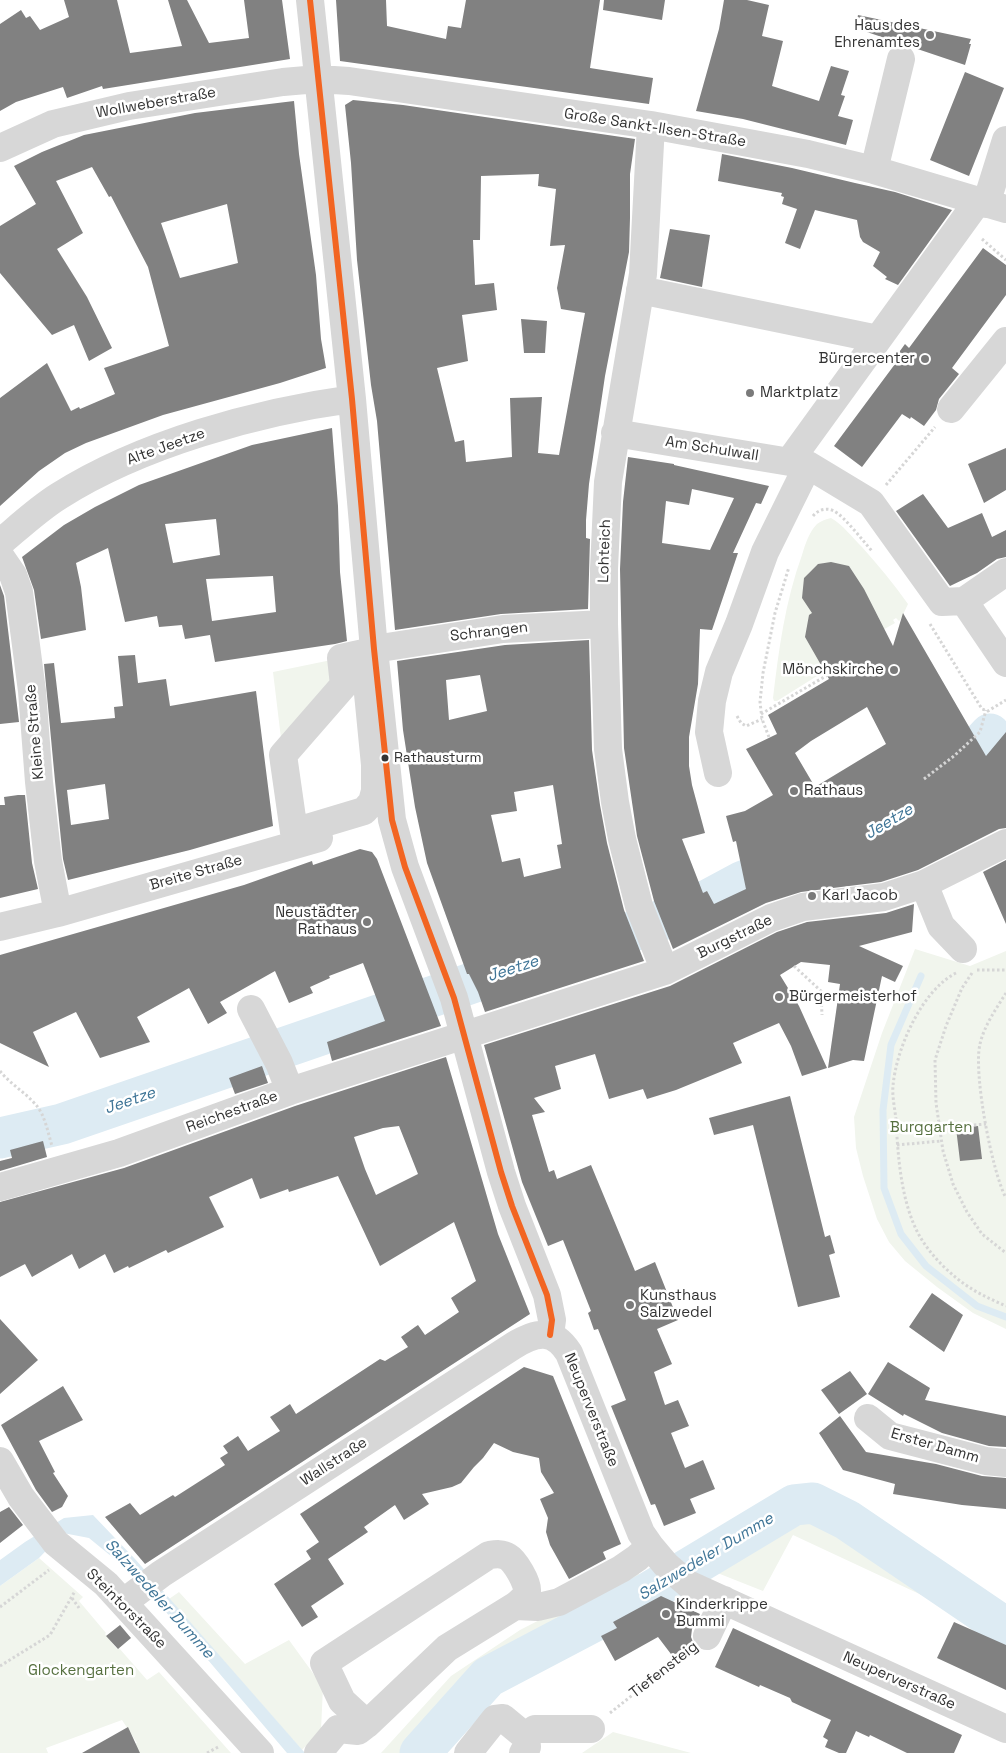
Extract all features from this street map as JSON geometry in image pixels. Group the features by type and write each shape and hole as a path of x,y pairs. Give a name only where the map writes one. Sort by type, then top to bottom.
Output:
{"street":[{"path":"310,0 352,399 374,649 392,820 405,867 450,988 504,1180 547,1295 552,1320 550,1335"},
{"path":"874,170 901,59"},
{"name":"Große Sankt-Ilsen-Straße","path":"318,79 348,81 652,125 808,154 874,170 990,205"},
{"name":"Wollweberstraße","path":"0,148 53,124 130,106 283,82 318,79"},
{"name":"Lohteich","path":"652,125 640,290 608,482 604,569 604,624 611,774 622,839 645,924 665,971"},
{"path":"718,773 711,744 710,724 712,701 719,672 799,464 878,340 962,224 990,205 1006,140"},
{"path":"640,290 878,340"},
{"path":"951,409 1006,341"},
{"name":"Alte Jeetze","path":"0,544 58,496 106,470 134,458 186,438 273,413 352,399"},
{"name":"Am Schulwall","path":"615,433 799,464"},
{"path":"799,464 871,503 942,602 964,601 1006,572"},
{"name":"Kleine Straße","path":"0,556 13,575 19,592 32,691 46,841 58,913"},
{"path":"964,601 1006,663"},
{"name":"Schrangen","path":"374,649 502,629 604,624"},
{"path":"364,654 375,765 376,791 372,802 364,811 294,832 283,755 344,685 341,658 364,654"},
{"name":"Breite Straße","path":"0,928 291,846 392,820"},
{"name":"Burgstraße","path":"464,1035 665,971 771,918 803,907 884,897 924,884 1006,843"},
{"path":"924,884 940,926 966,965"},
{"path":"251,1010 279,1063 290,1091"},
{"name":"Reichestraße","path":"0,1187 119,1153 290,1091 464,1035"},
{"name":"Wallstraße","path":"142,1588 513,1346 533,1335 550,1335"},
{"name":"Neuperverstraße","path":"550,1335 558,1339 565,1346 574,1362 632,1514 658,1556 688,1584 1006,1729"},
{"name":"Erster Damm","path":"868,1418 890,1436 986,1461 1006,1463"},
{"name":"Steintorstraße","path":"0,1461 17,1492 39,1521 71,1556 106,1584 142,1588 260,1753"},
{"path":"320,1751 338,1729 358,1731 366,1724 447,1648 515,1606 525,1596 527,1583 512,1559 499,1554 489,1555 324,1663 342,1701 366,1724"},
{"path":"515,1606 538,1607 559,1602 621,1569 637,1558 658,1556"},
{"name":"Tiefensteig","path":"707,1636 724,1600"},
{"path":"468,1753 495,1719 504,1718 525,1746 535,1729 591,1729"}],"path":[{"path":"962,224 1006,260"},
{"path":"871,503 951,409"},
{"path":"809,521 819,510 826,509 834,512 873,552"},
{"path":"770,737 761,714 760,702 763,672 775,613 790,561"},
{"path":"929,623 979,705 988,711 1006,700"},
{"path":"761,714 831,673"},
{"path":"924,780 980,732 986,710"},
{"path":"736,712 741,723 746,726 762,719"},
{"path":"1006,970 966,965 936,987 918,1012 908,1034 896,1068 893,1087 897,1145 906,1202 920,1237 944,1266 957,1278 971,1289 1006,1306"},
{"path":"966,965 962,988 946,1026 935,1060 936,1103 939,1128 954,1184 967,1212 982,1234 1006,1253"},
{"path":"794,966 821,991 822,1016"},
{"path":"1006,993 986,1026 980,1044 979,1055 981,1087 994,1168 1006,1198"},
{"path":"0,1072 36,1105 42,1114 50,1139"},
{"path":"939,1128 986,1124"},
{"path":"897,1145 942,1141"},
{"path":"0,1666 50,1635 72,1598 71,1556"},
{"path":"0,1607 71,1556"},
{"path":"72,1598 79,1608"},
{"name":"Tiefensteig","path":"591,1729 707,1636"},
{"path":"207,1753 227,1741"}],"green space":[{"path":"831,518 862,547 908,604 899,621 896,618 893,620 895,623 881,631 874,621 879,618 876,613 872,616 829,568 827,563 823,563 824,569 812,570 808,574 825,671 777,701 774,701 775,679 783,625 796,573 806,543 814,527 824,520"},
{"path":"341,658 344,685 283,755 273,672"},
{"name":"Burggarten","path":"915,949 970,966 1006,951 1006,1329 973,1313 937,1287 905,1261 889,1242 877,1219 856,1148 854,1117 882,1033"},
{"path":"819,1494 886,1536 952,1584 966,1590 958,1612 793,1535 763,1591 720,1574 694,1558 786,1495"},
{"name":"Glockengarten","path":"39,1558 83,1597 79,1601 117,1649 119,1648 147,1680 159,1672 231,1753 140,1753 135,1744 137,1743 122,1720 46,1748 48,1753 0,1753 0,1586"},
{"path":"637,1570 650,1600 552,1655 489,1687 422,1753 381,1753 451,1676 520,1630"},
{"path":"179,1592 245,1664 289,1640 323,1687 321,1730 302,1750 169,1599"},
{"path":"613,1732 691,1753 582,1753"}],"water":[{"name":"Salzwedeler Dumme","path":"93,1515 135,1559 305,1753 287,1753 191,1640 128,1570 89,1538 63,1533 39,1558 0,1586 0,1560 64,1518"}],"building":[{"path":"64,0 117,0 130,53 182,46 168,0 187,0 209,43 249,38 244,0 282,0 290,59 103,89 102,86 67,98 63,87 16,102 0,111 0,24 21,10 26,18 30,16 40,30 69,17"},
{"path":"336,0 386,0 387,26 446,39 448,26 461,28 466,0 600,0 590,68 653,78 649,104 340,61"},
{"path":"604,0 665,0 662,20 603,10"},
{"path":"724,0 747,0 769,5 762,36 783,41 772,86 819,101 831,66 849,71 841,95 845,96 838,116 853,120 846,145 743,119 696,111 719,29"},
{"path":"858,15 971,39 965,65 855,28"},
{"path":"965,72 1004,88 969,176 930,160"},
{"path":"353,100 403,105 635,139 630,174 629,252 605,376 589,484 586,520 586,538 590,539 588,609 501,614 395,630 377,421 371,385 357,260 351,163 345,105","holes":["539,174 538,186 556,189 550,246 565,245 557,288 561,309 585,313 559,455 538,453 542,397 510,398 512,457 466,462 464,440 455,442 437,368 468,361 462,315 497,310 494,283 475,285 473,240 480,240 481,176"]},
{"path":"294,101 299,154 316,275 321,339 326,368 280,383 163,415 86,443 65,453 39,471 0,506 0,398 47,363 71,411 79,407 80,409 115,394 104,368 169,346 148,267 111,196 109,197 92,167 56,181 83,233 57,249 87,297 112,348 89,361 74,325 52,335 0,273 0,226 36,204 14,166 84,135 195,113","holes":["227,204 238,263 180,278 161,223"]},
{"path":"722,154 895,192 952,210 898,285 885,279 887,277 873,266 880,252 863,242 860,237 857,220 815,210 800,249 785,243 797,209 782,204 784,197 781,196 782,193 718,181"},
{"path":"670,229 710,235 702,287 660,278"},
{"name":"Bürgercenter","path":"983,248 1006,265 1006,295 952,368 959,374 939,399 936,410 924,426 911,417 910,419 902,414 862,467 834,446 895,364 892,362 905,344 909,348"},
{"path":"521,319 547,321 545,353 524,353"},
{"path":"332,428 338,506 340,572 347,641 215,662 210,635 185,639 182,625 159,627 157,616 125,622 108,548 76,563 86,630 41,639 34,590 22,557 64,525 139,485 252,445","holes":["216,519 220,555 173,563 165,524","273,576 276,612 212,621 206,579"]},
{"path":"1006,448 1006,490 984,503 968,464"},
{"path":"628,457 674,464 769,486 761,504 756,503 733,553 738,553 712,630 700,629 698,684 689,737 689,766 705,833 682,839 703,893 707,891 714,904 746,889 736,841 733,842 726,816 745,811 773,795 746,749 777,734 768,715 829,679 805,637 809,615 812,613 802,598 804,578 818,564 831,562 849,566 864,589 893,646 903,613 986,756 1006,732 1006,828 999,829 918,870 881,882 801,892 766,903 673,949 654,901 637,836 624,748 620,569 623,502","holes":["692,489 734,498 710,550 662,543 666,501 689,505","867,707 886,744 815,787 795,753"]},
{"path":"923,494 948,528 982,513 992,537 1006,530 1006,557 997,559 977,573 950,586 896,511"},
{"path":"0,585 4,596 19,722 0,724"},
{"path":"589,640 592,750 600,805 607,843 624,910 644,961 485,1012 478,992 469,974 467,974 427,863 415,807 403,730 397,661 505,645","holes":["480,675 487,711 449,720 446,680","553,785 562,844 557,845 561,868 524,877 520,858 502,862 491,815 517,811 514,792"]},
{"path":"135,655 138,683 166,679 170,706 256,691 273,826 190,850 68,880 63,859 44,664 54,663 61,723 115,718 114,707 123,706 118,656","holes":["105,784 109,819 71,825 67,790"]},
{"path":"25,795 32,863 38,889 0,898 0,805 5,805 4,797"},
{"path":"360,849 372,852 377,859 441,1026 332,1061 327,1042 385,1021 363,963 329,976 330,978 310,987 313,993 289,1003 275,971 220,1002 227,1013 208,1024 189,988 137,1017 150,1042 100,1058 76,1012 33,1032 49,1067 0,1043 0,955 244,885 312,861 313,865"},
{"path":"1006,860 1006,924 983,872"},
{"path":"914,904 912,932 859,946 903,966 895,982 882,976 864,1061 853,1060 828,1068 840,984 828,982 830,965 801,962 780,975 799,1006 827,1068 802,1076 791,1046 779,1023 733,1043 742,1063 676,1090 647,1099 643,1089 609,1099 595,1054 555,1066 561,1089 534,1098 545,1112 532,1115 549,1172 554,1170 557,1179 591,1165 635,1271 655,1262 678,1320 657,1329 672,1364 654,1372 665,1405 678,1400 689,1426 671,1433 685,1468 703,1460 715,1489 690,1499 696,1513 664,1526 655,1504 651,1505 611,1406 626,1400 598,1329 594,1330 588,1313 591,1311 563,1240 548,1246 522,1182 484,1045 670,986 777,932 807,922 886,913"},
{"path":"446,1057 498,1234 530,1314 145,1564 105,1517 130,1503 140,1515 173,1495 175,1497 225,1465 220,1458 228,1453 223,1446 238,1436 248,1451 280,1431 270,1417 290,1404 296,1414 380,1359 385,1361 408,1347 401,1337 418,1325 425,1335 459,1312 451,1298 476,1281 454,1222 380,1266 338,1176 289,1192 288,1189 260,1199 252,1178 209,1197 224,1227 168,1253 166,1250 114,1273 105,1254 79,1269 72,1254 32,1277 25,1264 0,1277 0,1202 124,1168 295,1106","holes":["399,1126 418,1174 376,1195 354,1137 383,1128"]},
{"path":"262,1066 268,1083 235,1094 229,1078"},
{"path":"790,1096 825,1237 830,1235 835,1253 829,1255 840,1297 798,1307 753,1125 714,1135 709,1118"},
{"path":"978,1126 982,1159 960,1161 956,1128"},
{"path":"43,1141 47,1157 0,1171 0,1161 12,1158 10,1150"},
{"path":"932,1293 963,1315 944,1352 909,1327"},
{"path":"0,1319 38,1360 0,1394"},
{"path":"888,1362 930,1388 925,1400 1006,1416 1006,1447 989,1446 942,1433 904,1414 903,1416 868,1394"},
{"path":"524,1367 553,1376 621,1544 603,1552 606,1559 569,1579 550,1545 546,1532 548,1518 540,1499 554,1493 541,1472 539,1458 513,1452 494,1443 461,1483 422,1494 429,1504 404,1520 395,1505 364,1527 368,1532 328,1559 344,1584 311,1606 318,1617 302,1627 274,1584 311,1559 306,1551 319,1542 300,1514"},
{"path":"850,1371 867,1394 839,1414 821,1390"},
{"path":"63,1386 83,1420 39,1441 55,1472 53,1473 68,1496 62,1507 52,1512 36,1490 1,1425"},
{"path":"840,1416 866,1452 936,1464 982,1476 1006,1478 1006,1509 962,1505 893,1494 895,1484 843,1470 819,1433"},
{"path":"9,1507 23,1525 0,1543 0,1512"},
{"path":"661,1596 700,1614 692,1629 691,1637 693,1642 674,1658 658,1637 615,1661 601,1636 617,1628 613,1622"},
{"path":"954,1622 1006,1645 1006,1690 937,1658"},
{"path":"120,1625 131,1638 118,1649 106,1636"},
{"path":"733,1628 962,1735 954,1753 907,1753 870,1735 869,1737 856,1731 846,1753 839,1753 825,1747 828,1740 823,1737 831,1720 792,1702 790,1698 760,1685 759,1687 715,1667"},
{"path":"128,1727 140,1753 82,1753"}],"waterway":[{"name":"Jeetze","path":"940,784 990,734"},
{"name":"Jeetze","path":"605,940 640,929 700,904 741,882 797,859"},
{"name":"Jeetze","path":"0,1138 62,1124 527,964"},
{"path":"921,976 891,1045 883,1110 884,1188 901,1234 926,1266 977,1306 1006,1317"},
{"name":"Salzwedeler Dumme","path":"420,1753 488,1677 646,1594 794,1505 813,1503 847,1520 1006,1628"}],"transit line":[{"path":"310,0 352,399 374,649 392,820 405,867 454,998 512,1206 547,1295 552,1320 550,1335"}],"place":[{"name":"Haus des Ehrenamtes","path":"930,35"},
{"name":"Bürgercenter","path":"925,359"},
{"name":"Marktplatz","path":"750,393"},
{"name":"Mönchskirche","path":"894,670"},
{"name":"Rathausturm","path":"385,758"},
{"name":"Rathaus","path":"794,791"},
{"name":"Karl Jacob","path":"812,896"},
{"name":"Neustädter Rathaus","path":"367,922"},
{"name":"Bürgermeisterhof","path":"779,997"},
{"name":"Kunsthaus Salzwedel","path":"630,1305"},
{"name":"Kinderkrippe Bummi","path":"666,1614"}]}
